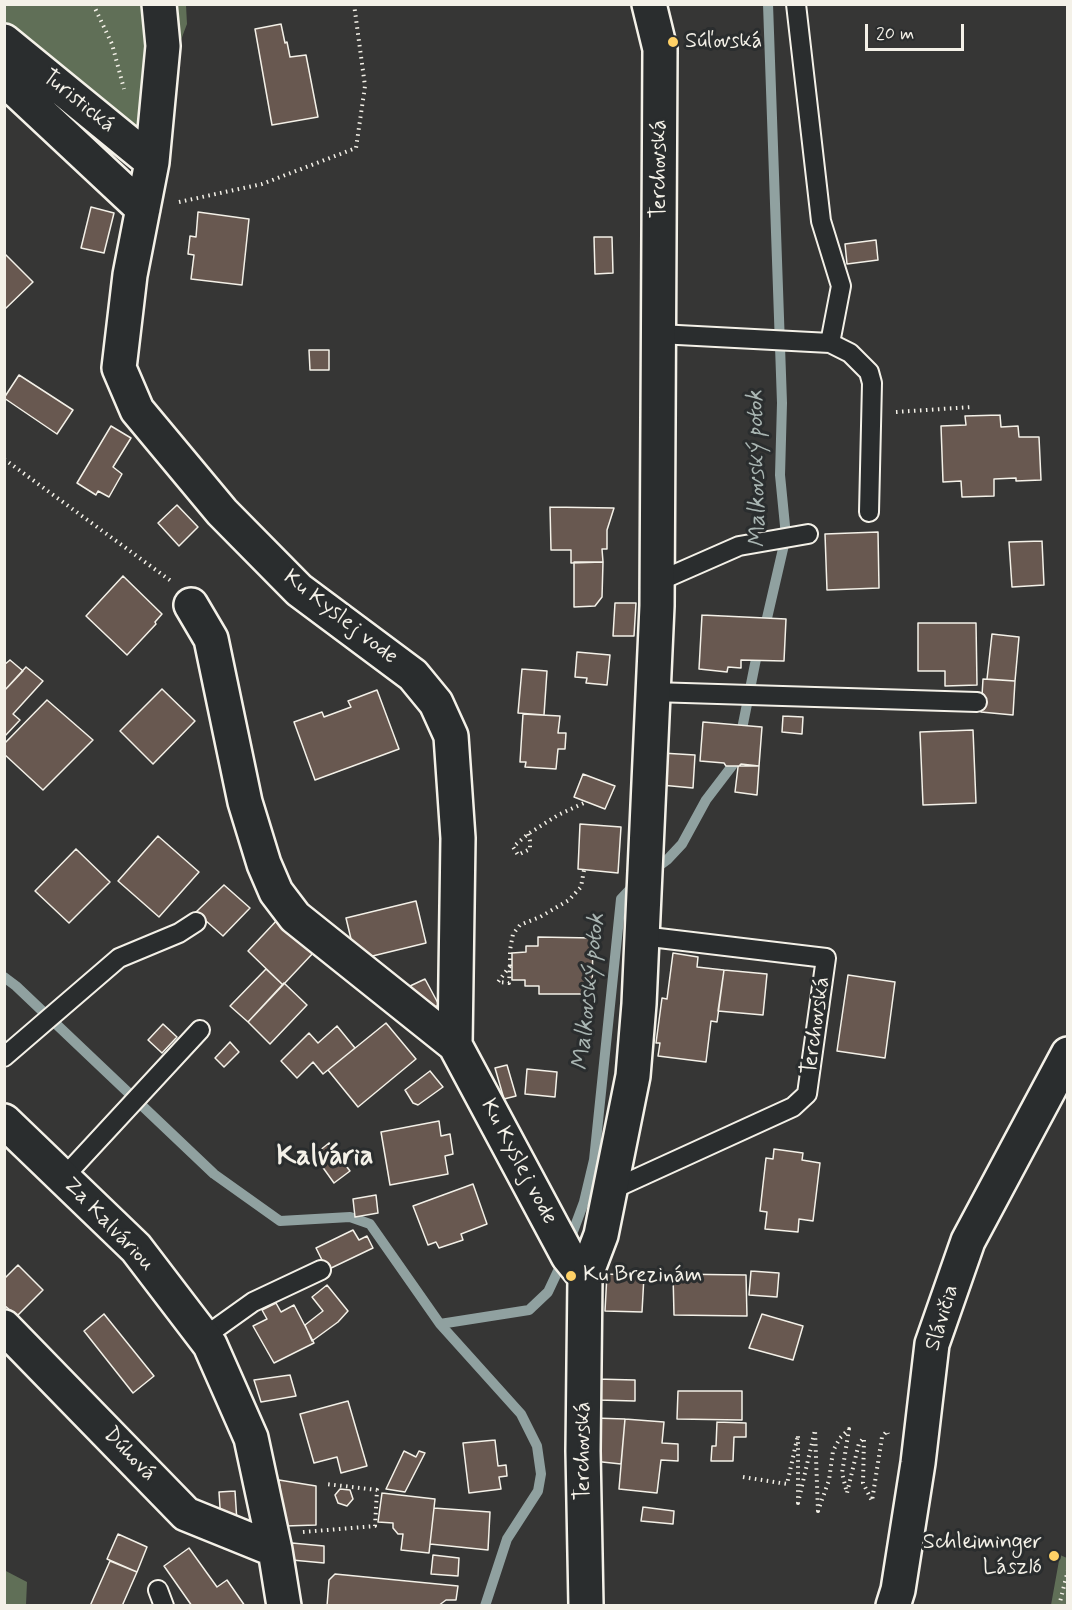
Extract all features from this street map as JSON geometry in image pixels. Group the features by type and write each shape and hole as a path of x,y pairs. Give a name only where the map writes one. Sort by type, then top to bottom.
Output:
{"street":[{"path":"152,162 163,46 159,4"},
{"name":"Terchovská","path":"586,1605 583,1451 569,1254 601,1235 633,1076 639,1004 657,582 659,7"},
{"name":"Turistická","path":"4,41 152,162"},
{"name":"Turistická","path":"4,79 143,209"},
{"name":"Ku Kyslej vode","path":"152,162 130,274 119,368 137,410 222,512 299,590 413,675 436,704 451,736 458,838 455,1046"},
{"name":"Ku Kyslej vode","path":"191,605 211,639 245,802 264,864 276,892 295,916 455,1046 569,1254"},
{"name":"Slávičia","path":"893,1605 898,1590 918,1463 932,1344 968,1241 1068,1054"},
{"name":"Za Kalváriou","path":"4,1121 136,1248 210,1345 251,1438 285,1541 284,1605"},
{"name":"Dúhová","path":"4,1327 186,1514 285,1541"}],"lane":[{"path":"796,4 821,221 841,286 830,343"},
{"path":"659,334 830,343 850,353 869,372 872,384 868,512"},
{"path":"657,582 739,546 808,534"},
{"path":"653,692 977,702"},
{"path":"4,1057 119,958 179,933 196,922"},
{"name":"Terchovská","path":"609,1191 793,1107 807,1094 826,958 642,936"},
{"path":"63,1178 200,1030"},
{"path":"204,1337 253,1302 321,1270"}],"path":[{"path":"93,4 112,44 126,96"},
{"path":"143,209 262,184 356,148 364,86 354,4"},
{"path":"872,414 972,407"},
{"path":"4,459 177,586 191,605"},
{"path":"528,834 530,849 518,855 513,847 528,834 558,815 586,802"},
{"path":"510,966 498,982 509,983 513,934 520,925 540,917 569,900 581,887 584,870"},
{"path":"743,1478 787,1484 798,1435 798,1503 815,1430 818,1511 829,1480 833,1451 840,1438 849,1429 842,1473 847,1494 859,1443 864,1438 863,1483 872,1501 882,1437 887,1431 890,1438"},
{"path":"285,1541 375,1526 377,1490 326,1484"},
{"path":"1059,1605 1068,1570"}],"green space":[{"path":"4,5 186,5 187,24 143,140 5,40"},
{"path":"1060,1555 1067,1558 1067,1605 1051,1605"},
{"path":"4,1570 27,1582 26,1605 5,1605"}],"building":[{"path":"281,24 290,57 306,55 318,117 272,125 255,29"},
{"path":"91,207 114,213 104,253 81,248"},
{"path":"198,212 249,219 242,285 191,279 194,255 188,254 190,236 196,237"},
{"path":"594,237 612,237 613,273 595,274"},
{"path":"876,240 878,260 847,264 845,244"},
{"path":"4,253 33,282 4,310"},
{"path":"309,350 329,350 329,370 310,370"},
{"path":"19,375 73,410 57,434 4,398"},
{"path":"1000,415 1001,427 1018,426 1019,437 1039,437 1041,480 994,479 994,496 962,497 961,481 943,482 941,426 966,425 965,416"},
{"path":"111,426 131,438 113,467 122,474 109,497 98,491 96,495 77,483"},
{"path":"177,505 198,527 179,546 158,523"},
{"path":"550,507 614,508 607,530 607,549 602,549 603,562 571,563 571,550 551,550"},
{"path":"878,532 879,588 827,590 825,534"},
{"path":"1042,541 1044,585 1012,587 1009,542"},
{"path":"574,562 603,562 602,597 595,606 574,607"},
{"path":"123,576 162,614 155,622 156,624 127,655 86,616"},
{"path":"615,603 636,603 634,636 613,636"},
{"path":"702,615 786,619 784,661 741,660 741,668 728,667 727,672 699,669"},
{"path":"918,623 976,623 977,685 945,686 945,671 918,671"},
{"path":"992,634 1019,637 1015,681 987,679"},
{"path":"577,652 610,655 607,685 586,683 587,678 575,677"},
{"path":"10,660 23,671 4,691 4,665"},
{"path":"26,667 43,681 13,714 20,720 4,737 4,691"},
{"path":"522,669 547,671 544,715 518,713"},
{"path":"983,679 1015,681 1013,715 981,712"},
{"path":"162,689 195,721 153,764 120,731"},
{"path":"377,690 399,749 315,780 294,722 322,712 324,717 351,707 348,701"},
{"path":"47,700 93,740 43,790 4,754 4,744"},
{"path":"523,714 560,716 558,733 566,733 565,749 558,749 556,769 525,767 526,762 520,762"},
{"path":"783,716 803,717 802,734 782,732"},
{"path":"703,722 762,727 759,766 726,766 724,763 700,761"},
{"path":"973,730 976,803 923,805 920,732"},
{"path":"662,753 695,755 693,788 661,785"},
{"path":"741,764 759,766 757,795 735,792 738,767"},
{"path":"583,774 615,786 605,809 574,797"},
{"path":"580,824 621,827 618,873 578,869"},
{"path":"158,836 199,872 159,917 118,881"},
{"path":"76,849 110,882 69,923 35,891"},
{"path":"224,885 250,908 223,936 196,912"},
{"path":"416,901 426,943 356,960 346,918"},
{"path":"279,918 314,952 283,985 248,951"},
{"path":"538,937 593,938 592,994 539,994 539,986 525,986 525,980 512,980 512,953 526,952 526,946 538,946"},
{"path":"673,953 698,957 697,967 724,970 717,1022 711,1021 706,1062 658,1056 660,1043 656,1043 662,998 667,999"},
{"path":"266,969 283,985 248,1022 230,1006"},
{"path":"724,970 767,974 763,1015 718,1011"},
{"path":"848,975 895,982 885,1058 837,1051"},
{"path":"425,979 439,1005 424,1013 410,986"},
{"path":"284,983 307,1005 270,1044 248,1022"},
{"path":"386,1023 416,1059 358,1107 328,1070"},
{"path":"163,1024 177,1037 162,1053 148,1040"},
{"path":"337,1026 355,1048 323,1074 313,1062 297,1078 281,1061 309,1033 318,1043"},
{"path":"230,1042 239,1052 224,1067 215,1058"},
{"path":"507,1065 516,1096 504,1099 495,1068"},
{"path":"527,1069 557,1072 555,1097 525,1094"},
{"path":"430,1071 443,1087 418,1105 413,1103 405,1090"},
{"path":"439,1121 441,1136 450,1134 453,1154 445,1156 448,1174 390,1185 381,1132"},
{"path":"329,1143 350,1171 334,1183 314,1155"},
{"path":"774,1149 803,1153 802,1160 820,1163 813,1221 799,1219 798,1232 765,1229 767,1212 760,1211 766,1158 773,1159"},
{"path":"473,1184 487,1224 461,1234 463,1240 439,1248 436,1242 428,1245 413,1206"},
{"path":"376,1195 378,1213 355,1217 353,1199"},
{"path":"353,1230 359,1240 367,1236 373,1248 327,1270 316,1248"},
{"path":"18,1265 43,1290 17,1316 4,1305 4,1279"},
{"path":"751,1271 779,1273 777,1297 749,1295"},
{"path":"607,1274 644,1276 642,1312 605,1311"},
{"path":"673,1274 746,1275 747,1316 674,1315"},
{"path":"327,1285 348,1311 338,1322 312,1341 305,1325 323,1311 312,1297"},
{"path":"276,1303 281,1312 294,1305 314,1343 274,1363 253,1326 267,1319 262,1310"},
{"path":"104,1314 154,1376 133,1393 84,1331"},
{"path":"762,1314 803,1326 793,1360 749,1348"},
{"path":"290,1375 296,1396 261,1402 254,1380"},
{"path":"596,1379 635,1380 635,1401 598,1400"},
{"path":"678,1391 742,1391 742,1420 677,1419"},
{"path":"348,1401 367,1466 341,1473 337,1457 314,1463 300,1414"},
{"path":"594,1418 625,1419 621,1464 593,1461"},
{"path":"625,1419 664,1422 662,1443 678,1444 678,1461 661,1460 657,1493 619,1489"},
{"path":"717,1422 746,1423 746,1437 734,1437 733,1461 711,1461 712,1446 716,1446"},
{"path":"495,1440 498,1466 506,1465 507,1476 499,1477 501,1489 469,1493 463,1443"},
{"path":"404,1451 416,1457 419,1451 425,1453 405,1492 386,1489"},
{"path":"279,1480 316,1486 316,1525 285,1526"},
{"path":"340,1489 350,1490 353,1499 347,1506 338,1503 335,1495"},
{"path":"235,1491 237,1522 221,1523 219,1492"},
{"path":"382,1493 435,1499 429,1553 401,1550 403,1534 398,1534 393,1528 393,1523 378,1522"},
{"path":"643,1507 674,1511 673,1524 641,1521"},
{"path":"434,1508 490,1512 488,1550 430,1544"},
{"path":"118,1534 147,1547 137,1572 107,1559"},
{"path":"292,1543 324,1546 324,1563 292,1560"},
{"path":"189,1548 217,1587 227,1580 245,1606 192,1606 164,1566"},
{"path":"433,1555 459,1558 458,1576 431,1574"},
{"path":"110,1561 137,1572 122,1606 90,1606"},
{"path":"335,1574 458,1586 456,1600 446,1600 438,1606 327,1606 329,1580"}],"waterway":[{"name":"Malkovský potok","path":"764,631 786,536 780,475 782,403 768,4"},
{"name":"Malkovský potok","path":"740,739 758,649"},
{"name":"Malkovský potok","path":"652,871 667,860 682,844 706,800 735,762 737,755"},
{"name":"Malkovský potok","path":"568,1245 584,1202 594,1160 621,899 637,882"},
{"path":"4,977 214,1174 280,1221 350,1217 370,1224 440,1324 521,1414 537,1446 541,1474 538,1491 507,1539 485,1606"},
{"name":"Malkovský potok","path":"440,1324 529,1310 548,1292 563,1260"}],"place":[{"name":"Súľovská","path":"673,42"},
{"name":"Ku Brezinám","path":"571,1276"},
{"name":"Schleiminger László","path":"1054,1556"}],"district":[{"name":"Kalvária","path":"325,1158"}]}
